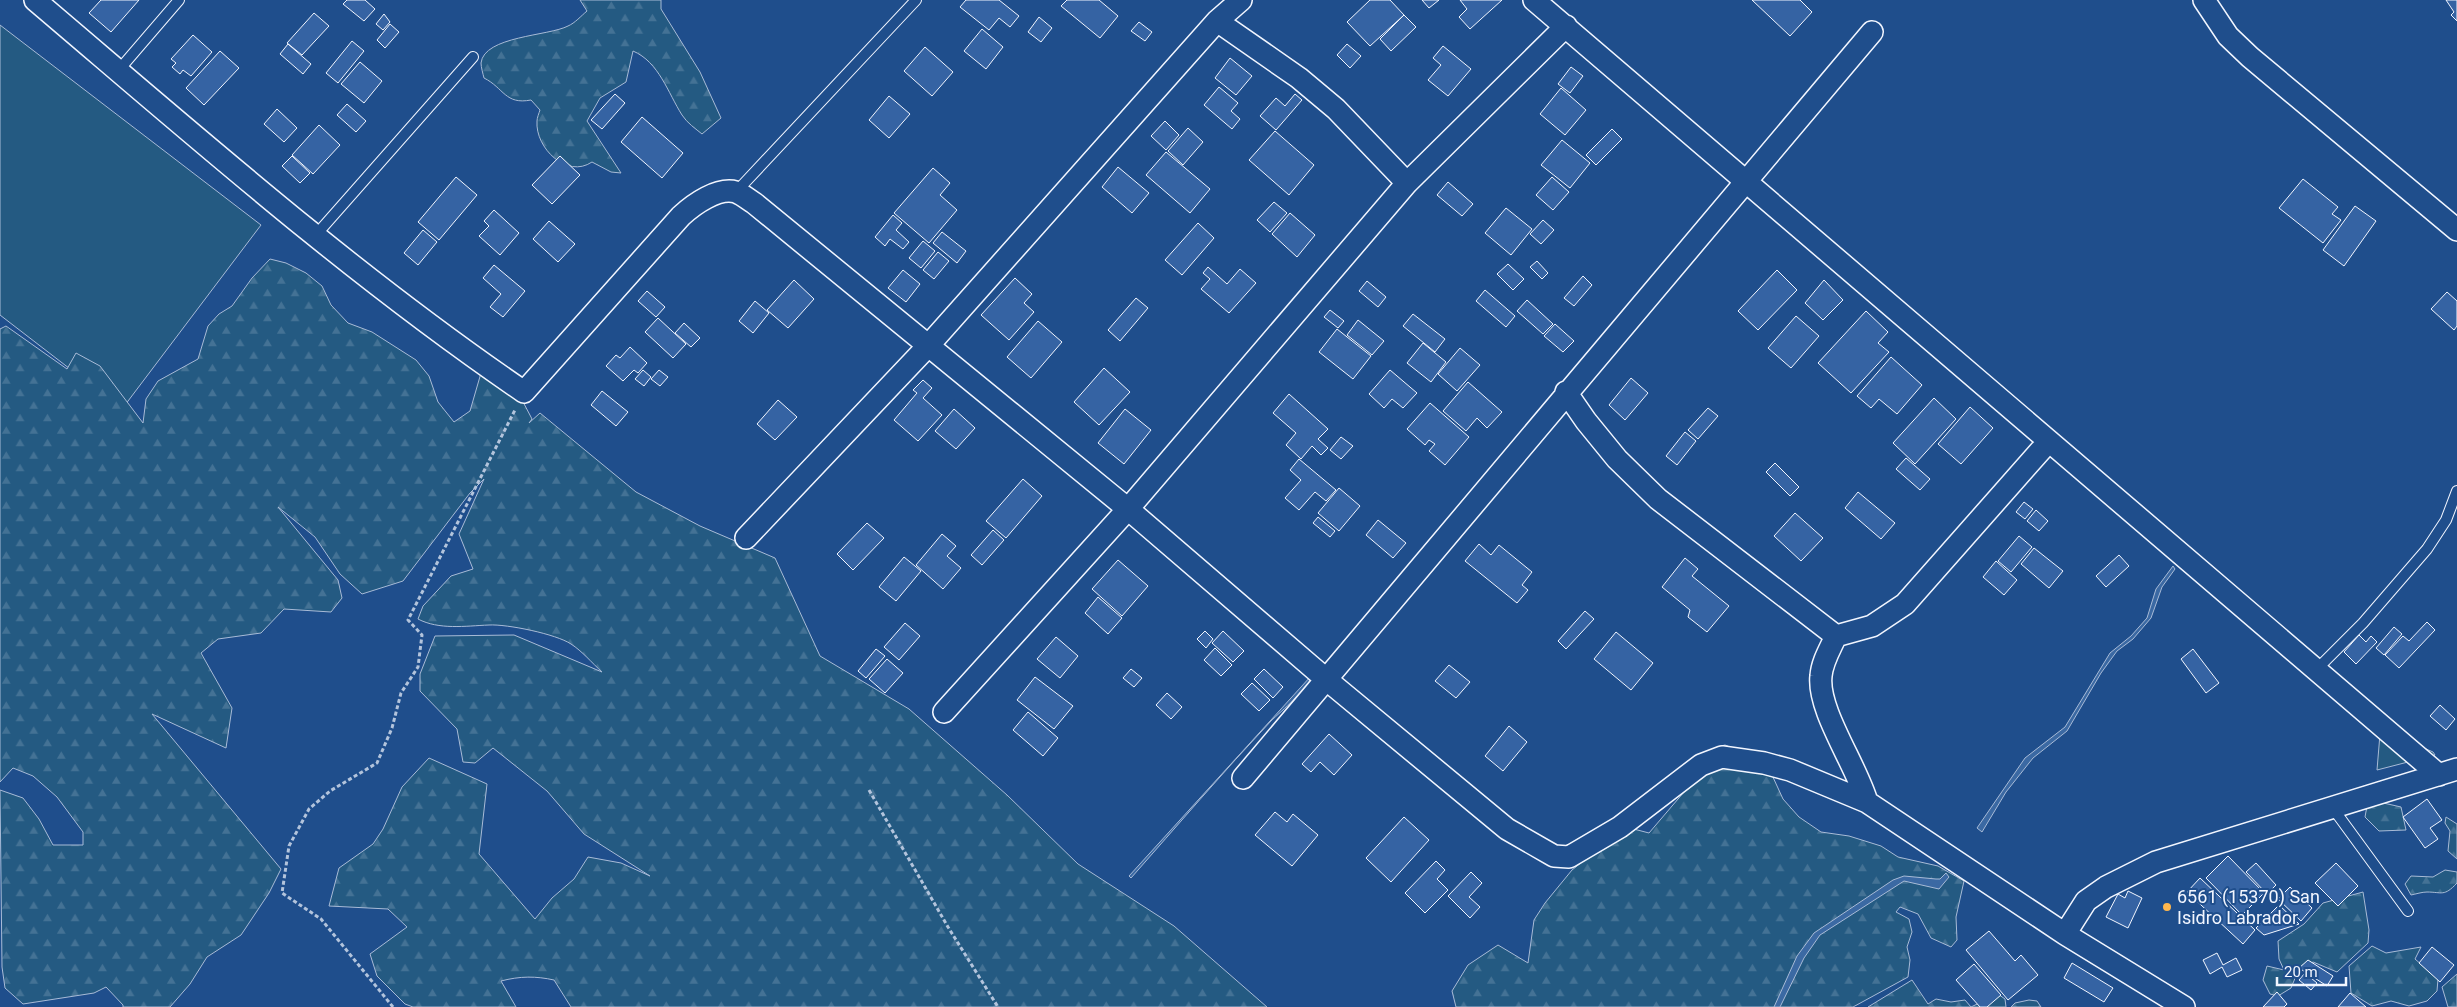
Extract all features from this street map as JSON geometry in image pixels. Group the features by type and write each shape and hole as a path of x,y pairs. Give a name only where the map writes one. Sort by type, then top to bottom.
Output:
{"street":[{"path":"35,0 315,236 464,351 524,392 681,216 694,204 724,192 736,192 754,203 1128,509 1327,680 1507,829 1554,856 1569,857 1620,827 1701,765 1722,757 1753,761 1790,770 1867,802 2065,934 2184,1007"},
{"path":"746,538 928,346 1217,21 1241,0"},
{"path":"1534,0 2317,669 2448,772"},
{"path":"2204,0 2228,36 2250,57 2457,230"},
{"path":"1217,21 1299,78 1336,108 1407,183"},
{"path":"944,712 1128,509 1407,183 1566,26"},
{"path":"1243,778 1327,680 1566,392 1872,32"},
{"path":"1566,392 1586,421 1617,459 1658,498 1836,636"},
{"path":"1836,636 1872,626 1905,604 2049,441"},
{"path":"1836,636 1822,667 1824,700 1838,737 1862,784 1867,802"},
{"path":"2065,934 2086,901 2133,872 2156,862 2448,772"}],"lane":[{"path":"118,71 179,0"},
{"path":"736,192 916,0"},
{"path":"315,236 473,57"},
{"path":"2317,669 2363,622 2426,549 2446,520 2457,491"},
{"path":"2332,807 2408,911"}],"path":[{"path":"393,1007 321,919 282,893 289,846 309,809 330,791 377,763 392,728 400,694 418,667 422,635 408,620 524,392"},
{"path":"869,790 948,928 998,1007"}],"green space":[{"path":"580,0 661,0 661,9 700,72 721,118 702,134 684,118 656,70 642,56 633,51 626,82 600,98 587,121 621,173 611,172 592,162 573,167 563,164 554,158 541,141 538,131 537,120 540,110 531,100 516,100 505,95 484,78 481,63 485,54 493,47 518,38 571,25 587,11"},
{"path":"0,25 261,225 122,409 0,315"},
{"path":"270,259 286,263 306,273 322,286 331,305 348,323 372,332 416,360 429,376 438,402 454,422 470,411 481,373 521,398 532,419 529,423 540,413 636,492 700,526 775,558 820,656 909,709 1007,795 1078,864 1174,926 1267,1007 571,1007 554,980 528,977 501,981 516,1007 413,1007 405,1004 377,976 370,954 407,927 388,909 329,906 339,868 373,844 383,829 402,787 429,758 487,784 479,854 535,919 552,898 574,879 588,857 621,863 650,876 584,834 547,791 493,748 475,763 463,762 457,729 420,691 420,674 435,636 514,635 602,672 571,644 543,633 497,625 443,626 418,619 423,606 451,576 473,569 459,534 484,479 470,493 403,581 362,594 340,574 315,537 278,507 338,580 342,598 331,612 284,609 261,633 218,639 201,653 232,708 226,748 152,714 281,869 269,893 241,935 207,957 190,984 170,1007 123,1007 106,987 94,993 23,1004 5,988 2,967 0,790 23,798 39,819 53,845 83,845 83,832 57,797 33,776 13,768 0,782 0,329 6,326 67,369 76,353 100,366 143,423 146,399 158,381 198,359 208,326 219,314 232,306 252,278"},
{"path":"2383,730 2433,752 2435,755 2377,770 2380,734"},
{"path":"1725,745 1730,747 1746,769 1772,775 1783,799 1799,817 1821,832 1849,836 1881,846 1898,857 1938,866 1964,881 1956,917 1957,940 1951,947 1931,938 1918,914 1900,907 1896,912 1909,919 1912,932 1907,947 1910,960 1908,977 1853,1007 1456,1007 1452,991 1468,965 1498,945 1528,963 1534,920 1545,903 1572,870 1626,827 1649,833 1684,792 1687,775 1717,747"},
{"path":"2379,802 2401,807 2406,830 2379,831 2365,817 2367,806"},
{"path":"2446,817 2457,824 2457,859 2448,851 2450,831 2445,823"},
{"path":"2445,870 2457,872 2457,883 2446,892 2425,892 2411,895 2405,884 2411,876 2433,877"},
{"path":"2363,892 2369,930 2368,943 2337,972 2313,962 2298,971 2291,988 2278,996 2270,994 2263,980 2267,966 2284,970 2279,959 2278,941 2304,924 2323,903"},
{"path":"2372,946 2386,953 2421,947 2415,959 2438,979 2437,991 2427,1001 2409,1006 2391,1001 2372,1006 2351,993 2349,966"},
{"path":"2457,974 2457,1007 2448,1007 2442,987"},
{"path":"1912,980 1928,1004 1936,999 1951,1002 1965,1000 1971,1007 1868,1007"},
{"path":"1998,994 2005,999 2006,1007 1971,1007"},
{"path":"2029,1000 2037,1001 2041,1007 2011,1007 2015,1003"}],"shaded area":[{"path":"2173,566 2175,569 2162,587 2151,618 2133,639 2117,651 2101,673 2067,731 2033,758 2006,792 1982,832 1977,828 2025,758 2065,727 2110,653 2131,636 2147,618 2156,589"},
{"path":"1311,676 1310,681 1301,693 1253,740 1131,878 1129,876"},
{"path":"1946,873 1949,877 1939,889 1904,881 1820,935 1804,958 1780,1007 1774,1007 1797,956 1814,933 1893,880 1904,876 1940,879"}],"building":[{"path":"101,0 139,0 111,32 89,13"},
{"path":"347,0 365,0 375,9 364,21 343,4"},
{"path":"966,0 999,0 1019,16 1010,27 999,18 989,30 960,7"},
{"path":"1067,0 1099,0 1118,16 1100,38 1061,6"},
{"path":"1370,0 1390,0 1404,15 1370,46 1347,22"},
{"path":"1422,0 1439,0 1429,8"},
{"path":"1460,0 1502,0 1470,29 1459,17 1467,9"},
{"path":"1752,0 1800,0 1812,12 1790,36"},
{"path":"2446,0 2457,0 2457,21 2451,15 2454,12"},
{"path":"314,13 329,26 302,55 287,43"},
{"path":"384,14 390,22 383,30 376,24"},
{"path":"1404,15 1416,27 1391,51 1380,39"},
{"path":"1039,17 1052,28 1041,42 1028,32"},
{"path":"1139,22 1152,32 1145,41 1131,31"},
{"path":"390,24 399,32 385,48 377,40"},
{"path":"982,29 1003,47 986,69 964,51"},
{"path":"193,35 212,52 191,76 183,70 180,74 172,67 176,63 171,59"},
{"path":"352,41 364,51 338,83 326,73"},
{"path":"288,44 311,64 303,74 280,54"},
{"path":"1347,44 1361,56 1350,68 1337,55"},
{"path":"1443,46 1471,69 1448,96 1428,80 1441,65 1433,58"},
{"path":"925,47 953,72 932,96 904,71"},
{"path":"220,51 239,68 204,105 186,88"},
{"path":"1230,58 1252,76 1236,95 1215,78"},
{"path":"360,62 382,81 364,103 341,84"},
{"path":"1571,67 1583,76 1570,93 1558,84"},
{"path":"1219,87 1238,103 1231,111 1240,119 1232,129 1204,105"},
{"path":"1561,88 1586,110 1565,135 1540,114"},
{"path":"615,94 625,103 602,129 591,120"},
{"path":"1295,94 1302,100 1276,130 1260,116 1276,98 1285,106"},
{"path":"889,96 910,114 889,138 869,120"},
{"path":"347,104 366,121 356,132 337,115"},
{"path":"277,109 297,128 284,142 264,124"},
{"path":"642,117 683,153 662,178 621,142"},
{"path":"1165,121 1179,135 1166,150 1151,136"},
{"path":"319,125 340,145 313,174 292,155"},
{"path":"1188,128 1203,142 1183,165 1168,151"},
{"path":"1612,129 1622,139 1596,165 1586,155"},
{"path":"1275,131 1314,165 1289,195 1249,160"},
{"path":"1562,140 1590,163 1570,188 1541,165"},
{"path":"1166,152 1210,189 1190,213 1146,175"},
{"path":"292,156 310,173 300,183 282,166"},
{"path":"560,156 580,175 552,204 532,185"},
{"path":"1118,167 1149,193 1132,213 1102,187"},
{"path":"933,168 950,183 940,195 957,210 929,243 894,213"},
{"path":"456,177 477,195 439,240 418,222"},
{"path":"1552,177 1569,192 1553,210 1536,195"},
{"path":"2303,179 2338,207 2332,214 2341,220 2323,243 2279,208"},
{"path":"1448,182 1473,204 1462,216 1437,195"},
{"path":"1274,202 1287,213 1270,232 1257,220"},
{"path":"2355,206 2376,221 2344,266 2323,250"},
{"path":"1506,208 1532,229 1511,255 1485,233"},
{"path":"494,210 519,233 500,255 479,236 489,226 484,221"},
{"path":"1290,213 1315,235 1297,257 1272,234"},
{"path":"893,215 902,223 896,230 909,242 903,249 890,239 885,246 875,237"},
{"path":"1543,220 1554,230 1541,244 1530,234"},
{"path":"549,221 575,244 558,262 533,239"},
{"path":"1198,223 1214,238 1182,275 1165,260"},
{"path":"423,230 437,242 418,265 404,253"},
{"path":"942,232 966,251 957,263 933,243"},
{"path":"923,241 935,251 921,268 909,258"},
{"path":"938,252 949,261 934,279 923,270"},
{"path":"1537,261 1548,273 1542,279 1530,267"},
{"path":"1508,264 1524,279 1513,290 1497,274"},
{"path":"494,265 525,291 503,317 490,307 501,294 483,278"},
{"path":"1208,267 1227,284 1240,269 1256,283 1229,313 1201,289 1210,279 1203,273"},
{"path":"903,270 920,284 906,302 888,288"},
{"path":"1777,270 1797,290 1758,330 1738,311"},
{"path":"1583,276 1592,285 1574,306 1564,298"},
{"path":"1015,278 1032,294 1024,303 1034,312 1009,340 981,315"},
{"path":"794,280 814,299 788,328 767,310"},
{"path":"1824,280 1843,300 1823,320 1805,303"},
{"path":"1367,281 1386,297 1378,307 1359,291"},
{"path":"1485,290 1515,316 1506,327 1476,301"},
{"path":"647,291 665,307 656,317 638,301"},
{"path":"2447,292 2457,301 2457,326 2454,330 2431,309"},
{"path":"1136,298 1148,308 1120,341 1108,330"},
{"path":"1527,300 1553,324 1543,334 1517,311"},
{"path":"755,301 769,313 753,333 739,321"},
{"path":"1330,310 1344,321 1338,328 1324,317"},
{"path":"1866,311 1888,332 1878,343 1889,352 1851,393 1818,363"},
{"path":"1413,314 1445,339 1435,352 1403,326"},
{"path":"1796,316 1819,336 1791,368 1768,348"},
{"path":"658,318 686,344 673,358 645,332"},
{"path":"1358,320 1384,341 1372,355 1347,335"},
{"path":"1038,321 1062,342 1031,378 1007,357"},
{"path":"684,323 700,338 691,347 675,333"},
{"path":"1555,324 1574,341 1563,352 1544,336"},
{"path":"1337,329 1371,356 1353,379 1319,352"},
{"path":"1423,343 1446,362 1431,382 1407,363"},
{"path":"630,347 647,363 638,373 634,370 623,381 606,366 616,355 620,358"},
{"path":"1460,348 1480,365 1457,391 1438,374"},
{"path":"1891,357 1922,385 1897,414 1879,399 1871,408 1857,396"},
{"path":"1104,368 1130,392 1099,425 1074,402"},
{"path":"643,370 651,377 644,386 635,379"},
{"path":"659,370 668,377 660,386 651,379"},
{"path":"1390,370 1417,393 1403,408 1392,399 1384,408 1369,394"},
{"path":"1631,378 1648,393 1625,420 1609,405"},
{"path":"923,380 932,388 923,398 942,415 918,441 894,420 917,393 913,390"},
{"path":"1468,382 1502,412 1487,428 1477,418 1466,431 1443,411"},
{"path":"602,391 628,412 616,426 591,405"},
{"path":"1289,394 1328,429 1318,439 1328,448 1321,455 1312,446 1301,459 1286,445 1296,433 1273,413"},
{"path":"1934,398 1956,419 1915,464 1893,443"},
{"path":"778,400 797,417 775,440 757,424"},
{"path":"1430,403 1469,437 1445,465 1429,451 1435,444 1429,440 1425,445 1407,429"},
{"path":"1970,407 1993,428 1961,464 1938,444"},
{"path":"1708,408 1718,416 1698,439 1688,430"},
{"path":"954,409 975,428 956,449 935,431"},
{"path":"1125,409 1151,430 1124,464 1098,443"},
{"path":"1685,432 1696,441 1677,465 1666,456"},
{"path":"1341,437 1353,446 1341,459 1330,450"},
{"path":"1906,458 1930,479 1920,490 1896,469"},
{"path":"1299,459 1336,490 1326,501 1315,492 1299,510 1285,498 1301,480 1290,470"},
{"path":"1775,463 1799,487 1790,496 1766,472"},
{"path":"1023,479 1042,496 1006,538 986,521"},
{"path":"1339,488 1360,506 1339,531 1318,513"},
{"path":"1858,492 1895,523 1881,539 1845,508"},
{"path":"2024,502 2033,509 2025,519 2016,512"},
{"path":"2036,510 2048,521 2039,531 2027,521"},
{"path":"1795,513 1823,538 1801,561 1774,536"},
{"path":"1318,517 1335,531 1330,537 1313,523"},
{"path":"1378,520 1406,543 1393,558 1366,535"},
{"path":"867,523 884,538 853,570 837,554"},
{"path":"993,530 1004,540 982,565 971,555"},
{"path":"942,534 956,546 947,556 961,568 943,589 916,565"},
{"path":"2019,536 2032,547 2011,572 1998,561"},
{"path":"1479,544 1491,555 1499,545 1532,572 1522,585 1528,590 1517,603 1465,561"},
{"path":"2034,548 2063,571 2049,588 2021,564"},
{"path":"2119,555 2129,566 2106,587 2096,576"},
{"path":"904,557 921,571 896,601 879,587"},
{"path":"1685,558 1698,569 1692,576 1729,606 1707,632 1688,617 1690,610 1662,587"},
{"path":"1118,560 1148,586 1122,616 1092,589"},
{"path":"1996,561 2017,580 2004,595 1983,577"},
{"path":"1098,597 1122,618 1108,634 1085,613"},
{"path":"1585,611 1594,619 1566,649 1558,641"},
{"path":"2427,622 2435,630 2399,668 2385,655 2403,636 2409,641"},
{"path":"905,623 920,636 899,660 884,647"},
{"path":"2394,627 2402,634 2384,655 2376,648"},
{"path":"1205,631 1213,639 1206,648 1197,639"},
{"path":"1223,631 1244,651 1233,662 1212,643"},
{"path":"1616,632 1653,663 1631,690 1594,659"},
{"path":"2359,635 2366,642 2371,636 2377,642 2356,664 2344,652"},
{"path":"1056,637 1078,656 1060,678 1037,659"},
{"path":"1215,648 1232,665 1221,676 1204,660"},
{"path":"876,649 885,656 866,678 858,671"},
{"path":"2193,649 2219,683 2206,693 2181,659"},
{"path":"887,659 903,673 885,693 869,679"},
{"path":"1449,665 1470,682 1456,698 1435,681"},
{"path":"1131,669 1142,678 1134,687 1123,678"},
{"path":"1264,669 1283,687 1273,698 1254,679"},
{"path":"1035,677 1073,706 1054,729 1017,700"},
{"path":"1252,683 1270,700 1259,711 1241,694"},
{"path":"1167,693 1182,707 1171,719 1156,705"},
{"path":"2440,705 2455,719 2446,730 2430,716"},
{"path":"1028,712 1058,738 1043,756 1013,730"},
{"path":"1509,726 1527,742 1503,771 1485,756"},
{"path":"1329,734 1352,755 1334,775 1320,762 1311,772 1302,764"},
{"path":"2427,799 2442,820 2430,828 2438,839 2425,848 2403,817"},
{"path":"1275,812 1287,822 1293,814 1318,835 1292,866 1255,835"},
{"path":"1404,817 1429,840 1391,882 1366,858"},
{"path":"2228,856 2264,893 2242,915 2206,878"},
{"path":"1436,861 1445,870 1437,879 1448,890 1425,913 1405,893"},
{"path":"2256,863 2276,885 2267,894 2246,872"},
{"path":"2336,863 2358,886 2338,906 2315,883"},
{"path":"1471,872 1482,883 1469,897 1480,907 1470,918 1448,896"},
{"path":"2200,878 2255,930 2243,944 2187,892"},
{"path":"2290,887 2312,908 2301,921 2278,899"},
{"path":"2128,891 2142,898 2128,928 2106,917 2118,894 2125,898"},
{"path":"2279,905 2299,924 2264,935 2256,928"},
{"path":"1989,931 2015,961 2021,955 2038,975 2008,1000 1966,950"},
{"path":"2432,947 2454,965 2440,982 2419,963"},
{"path":"2217,953 2223,965 2236,958 2242,970 2227,977 2222,967 2210,974 2203,960"},
{"path":"2308,960 2333,976 2327,986 2299,968"},
{"path":"2072,963 2113,988 2104,1002 2064,978"},
{"path":"1974,964 2001,995 1987,1007 1980,1007 1956,980"},
{"path":"2305,973 2317,983 2311,990 2299,980"},
{"path":"2277,992 2287,1004 2284,1007 2263,1007"},
{"path":"2350,993 2366,1007 2338,1007"}],"place":[{"name":"6561 (15370) San Isidro Labrador","path":"2167,907"}]}
